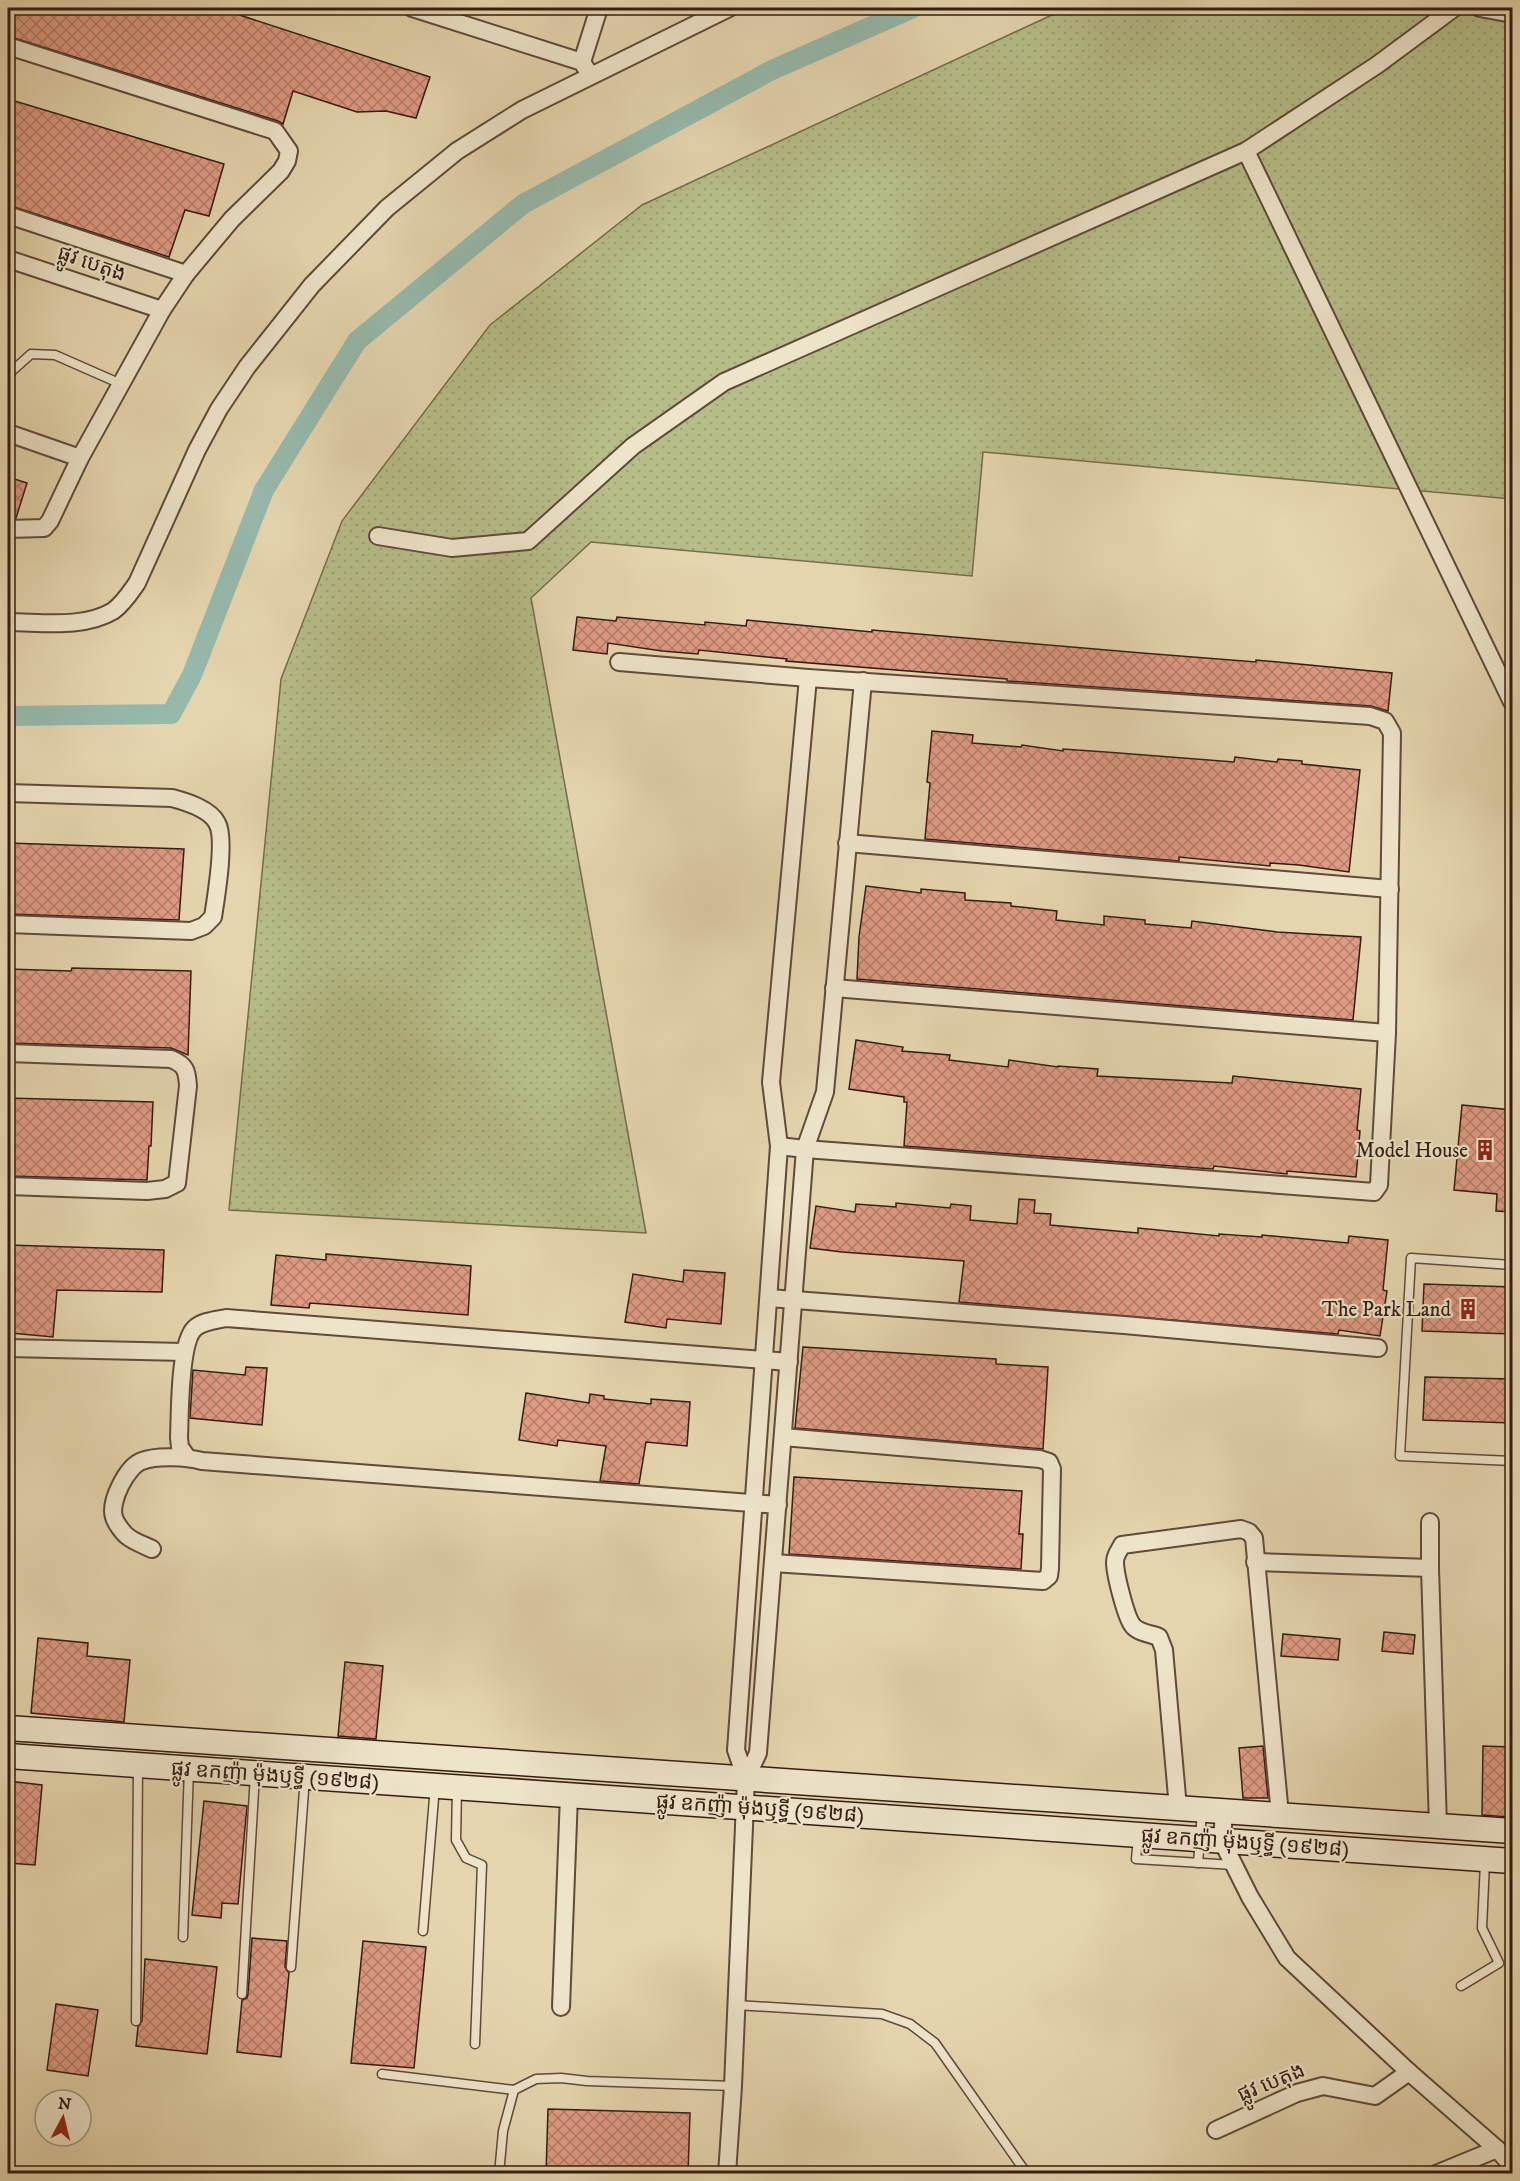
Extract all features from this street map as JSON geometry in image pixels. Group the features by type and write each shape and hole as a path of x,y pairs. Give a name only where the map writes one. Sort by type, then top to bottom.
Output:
{"main road":[{"name":"ផ្លូវ ឧកញ៉ា ម៉ុងឫទ្ធី (១៩២៨)","path":"8,1728 1512,1830"},
{"name":"ផ្លូវ ឧកញ៉ា ម៉ុងឫទ្ធី (១៩២៨)","path":"8,1756 1139,1835 1206,1847 1512,1861"}],"street":[{"path":"412,8 586,68"},
{"path":"586,68 599,8"},
{"path":"8,622 66,623 97,617 113,610 126,599 137,583 187,470 219,409 253,359 312,285 387,208 457,151 586,68 729,8"},
{"path":"378,536 452,548 528,541 633,446 724,382 1246,151 1377,65 1454,8"},
{"path":"1480,8 1512,14"},
{"path":"8,46 274,131 284,141 289,151 287,161 281,171 232,219 186,274 162,310 80,458 50,521 44,528 8,529"},
{"path":"1246,151 1512,702"},
{"path":"8,215 186,274"},
{"name":"ផ្លូវ បេតុង","path":"8,259 162,310"},
{"path":"8,433 80,458"},
{"path":"619,662 808,678 1378,717 1385,721 1392,733 1387,1033 1380,1185 1374,1192 780,1146"},
{"path":"727,2174 746,1779 736,1750 780,1146 771,1083 808,678"},
{"path":"746,1779 758,1753 805,1149 825,1092 863,681"},
{"path":"8,794 172,798 185,801 207,812 217,822 221,835 213,917 204,926 191,931 8,924"},
{"path":"847,843 1390,889"},
{"path":"834,988 1387,1033"},
{"path":"8,1053 171,1059 181,1063 187,1074 188,1086 177,1183 165,1189 147,1191 8,1186"},
{"path":"768,1298 1124,1325 1378,1348"},
{"path":"187,1457 180,1447 179,1438 184,1352 189,1335 196,1326 211,1320 226,1318 789,1362"},
{"path":"8,1347 184,1352"},
{"path":"773,1563 1043,1581 1049,1576 1050,1568 1052,1470 1049,1462 1040,1459 783,1437"},
{"path":"152,1549 126,1535 114,1518 113,1506 119,1488 135,1464 144,1460 187,1457 202,1461 778,1505"},
{"path":"1431,1522 1430,1568 1438,1826"},
{"path":"1178,1808 1164,1650 1160,1637 1140,1631 1133,1626 1121,1593 1115,1563 1116,1554 1122,1545 1241,1529 1249,1532 1254,1538 1280,1815"},
{"path":"1255,1562 1430,1568"},
{"path":"561,2007 569,1795"},
{"path":"1213,1811 1206,1847 1234,1865 1250,1897 1287,1958 1409,2072 1497,2149 1512,2166"},
{"name":"ផ្លូវ បេតុង","path":"1216,2130 1297,2094 1323,2086 1375,2096 1409,2072"},
{"path":"1436,2174 1497,2149"}],"lane":[{"path":"8,377 31,354 55,355 121,384"},
{"path":"1512,1265 1411,1258 1400,1456 1512,1461"},
{"path":"136,2021 138,1766"},
{"path":"183,1937 189,1769"},
{"path":"242,1994 255,1774"},
{"path":"291,1966 305,1777"},
{"path":"423,1931 446,1787"},
{"path":"446,1787 456,1840 466,1858 482,1865 475,2044"},
{"path":"1206,1847 1234,1865"},
{"path":"1461,1986 1499,1963 1482,1928 1486,1859"},
{"path":"736,2005 882,2014 910,2024 935,2043 1028,2174"},
{"path":"382,2074 514,2090 536,2079 561,2078 733,2086"},
{"path":"499,2174 503,2131 514,2090"}],"green space":[{"path":"1061,8 1512,8 1512,499 983,452 972,576 591,542 531,598 646,1233 229,1210 281,679 342,521 490,325 642,205 1054,14"}],"building":[{"path":"8,8 218,8 430,77 416,118 386,111 357,112 293,91 283,124 8,36"},
{"path":"8,99 224,164 209,216 185,210 169,257 8,205"},
{"path":"8,477 27,483 16,518 8,519"},
{"path":"577,617 616,621 617,617 705,625 705,622 746,626 747,620 872,632 872,630 1256,662 1256,660 1392,673 1388,711 1371,706 1007,681 1007,679 786,661 787,659 699,650 698,654 662,651 608,643 607,654 573,650"},
{"path":"932,731 973,735 972,743 1234,762 1235,757 1277,762 1278,759 1360,770 1349,872 1299,865 1270,863 1270,866 1179,857 1179,861 925,839"},
{"path":"8,843 184,849 179,920 8,914"},
{"path":"866,886 921,893 921,889 965,893 965,900 1011,903 1011,906 1057,911 1056,920 1104,925 1104,916 1145,920 1145,924 1191,928 1192,921 1277,932 1361,937 1353,1020 857,979 859,937"},
{"path":"72,968 191,971 188,1055 171,1048 8,1043 8,969 71,971"},
{"path":"856,1040 903,1047 902,1051 950,1055 949,1060 1008,1067 1009,1060 1058,1067 1098,1069 1097,1076 1232,1083 1233,1076 1361,1089 1356,1177 1287,1171 1287,1174 1214,1166 1213,1169 904,1146 907,1102 904,1102 904,1097 849,1089"},
{"path":"8,1098 153,1102 147,1180 8,1176"},
{"name":"Model House","path":"1462,1105 1512,1110 1512,1212 1496,1211 1497,1194 1454,1190"},
{"path":"1019,1199 1035,1200 1034,1213 1051,1214 1050,1225 1138,1233 1138,1228 1219,1236 1219,1234 1262,1237 1262,1235 1348,1243 1349,1236 1388,1240 1383,1290 1387,1291 1380,1336 1339,1330 1338,1334 959,1302 964,1261 810,1248 816,1206 855,1212 856,1204 896,1207 896,1203 950,1208 951,1204 971,1206 970,1220 1017,1224"},
{"path":"8,1245 164,1250 162,1292 57,1290 53,1337 11,1333 15,1288 8,1288"},
{"path":"326,1254 471,1266 468,1315 310,1303 309,1308 271,1305 276,1255 326,1260"},
{"path":"684,1270 725,1273 721,1324 667,1319 666,1328 625,1322 633,1274 683,1282"},
{"name":"The Park Land","path":"1424,1284 1512,1287 1512,1334 1422,1331"},
{"path":"803,1347 996,1359 996,1364 1048,1367 1043,1449 795,1428"},
{"path":"246,1367 267,1368 262,1425 190,1418 193,1370 245,1375"},
{"name":"The Park Land","path":"1425,1377 1512,1379 1512,1423 1423,1420"},
{"path":"526,1393 589,1403 590,1394 604,1396 604,1399 651,1404 651,1399 690,1402 687,1446 646,1442 639,1484 600,1481 606,1446 558,1440 557,1446 519,1440"},
{"path":"794,1477 1022,1491 1019,1534 1023,1534 1021,1569 789,1554"},
{"path":"1384,1632 1415,1635 1413,1654 1382,1651"},
{"path":"1283,1634 1340,1639 1338,1660 1281,1656"},
{"path":"38,1638 88,1643 87,1656 130,1660 124,1722 31,1713"},
{"path":"345,1662 383,1666 376,1739 338,1736"},
{"path":"1263,1746 1268,1798 1243,1798 1239,1748"},
{"path":"1483,1746 1511,1747 1509,1817 1482,1815"},
{"path":"8,1781 42,1785 35,1865 8,1863"},
{"path":"204,1801 247,1806 238,1904 222,1903 221,1918 192,1915"},
{"path":"252,1938 287,1941 285,1967 289,1973 281,2057 237,2052 242,2000 247,1998 248,1994"},
{"path":"363,1941 426,1947 414,2068 351,2063"},
{"path":"145,1959 217,1967 207,2054 136,2046 138,2027 142,2021"},
{"path":"56,2004 98,2010 88,2076 47,2070"},
{"path":"548,2109 690,2113 688,2174 546,2174"}],"waterway":[{"path":"8,716 171,714 192,675 264,490 357,341 523,204 772,70 913,8"}],"place":[{"name":"Model House","path":"1485,1150"},
{"name":"The Park Land","path":"1468,1309"}]}
